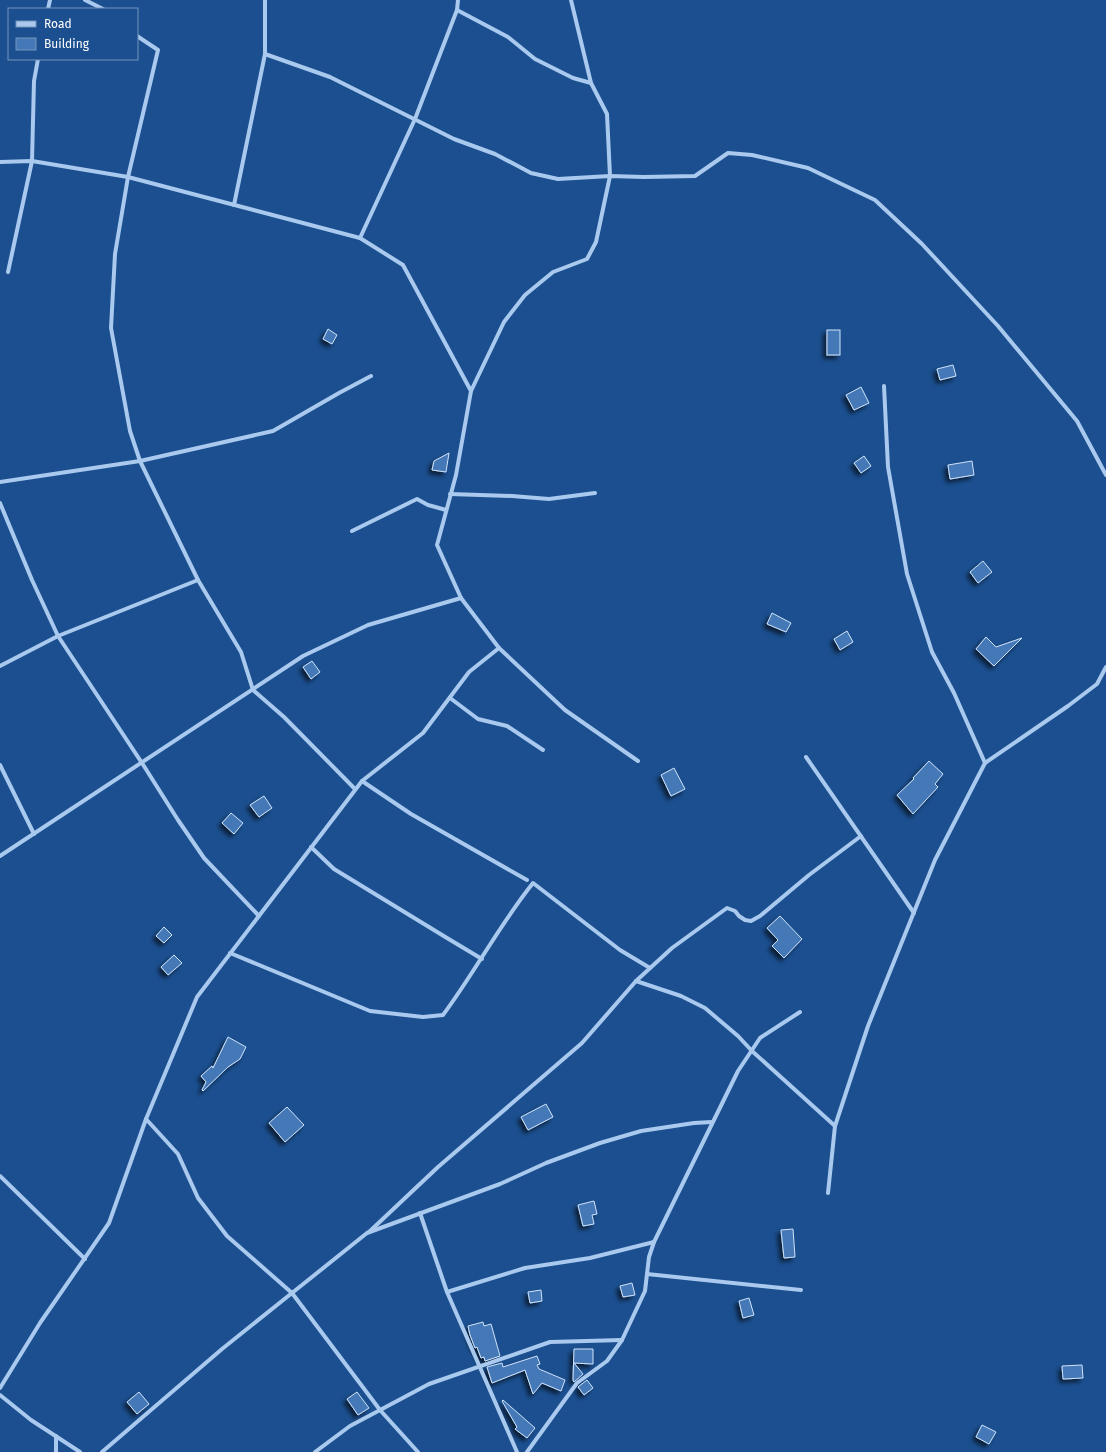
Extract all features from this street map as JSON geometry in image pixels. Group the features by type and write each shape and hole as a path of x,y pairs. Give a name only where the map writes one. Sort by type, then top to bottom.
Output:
{"street":[{"path":"85,0 101,8"},
{"path":"234,204 265,54 265,0"},
{"path":"360,238 415,119 457,10 458,0"},
{"path":"571,0 591,83 607,114 610,176 596,242 587,259 553,272 524,295 504,322 471,391 456,475 437,545 461,598 499,648 565,710 638,761"},
{"path":"457,10 508,37 536,59 573,78 591,83"},
{"path":"138,37 158,50 128,177 115,254 111,328 130,431 140,461 198,580 241,652 253,690 284,716 355,789"},
{"path":"265,54 330,77 454,139 495,154 531,173 558,179 610,176 696,176 728,154 752,155 808,168 875,200 922,244 998,326 1076,421 1106,475"},
{"path":"8,272 32,161 34,81 38,60"},
{"path":"0,162 32,161 128,177 360,238 403,265 471,391"},
{"path":"0,482 140,461 272,431 372,376"},
{"path":"884,386 888,467 907,574 932,652 954,693 985,763"},
{"path":"450,494 549,499 595,493"},
{"path":"352,531 417,499 428,505 446,510"},
{"path":"0,503 32,580 58,636 204,858 259,916"},
{"path":"0,666 58,636 198,580"},
{"path":"0,856 303,656 368,625 461,598"},
{"path":"0,1388 40,1323 109,1223 146,1119 197,997 355,789 362,781 423,733 469,672 499,648"},
{"path":"828,1193 835,1126 868,1026 935,860 985,763 1068,706 1097,684 1106,667"},
{"path":"450,698 478,719 507,726 543,750"},
{"path":"806,757 914,913"},
{"path":"0,765 34,834"},
{"path":"362,781 411,814 527,880"},
{"path":"102,1452 222,1349 367,1233 438,1167 582,1043 636,981 672,948 727,908 735,911 745,920 750,921 760,916 809,875 861,836"},
{"path":"312,847 334,869 446,938 482,958"},
{"path":"230,953 370,1011 423,1017 443,1015 459,994 519,901 533,883 620,950 650,968"},
{"path":"636,981 681,996 705,1008 738,1036 752,1051 835,1126"},
{"path":"527,1452 577,1383 607,1361 622,1340 645,1291 649,1257 654,1242 738,1071 760,1038 800,1012"},
{"path":"146,1119 178,1154 198,1198 227,1236 292,1293 380,1410 418,1452"},
{"path":"367,1233 500,1184 546,1163 600,1143 641,1131 694,1123 712,1122"},
{"path":"0,1176 85,1259"},
{"path":"420,1213 447,1292 478,1367 517,1452"},
{"path":"447,1292 525,1268 590,1258 654,1242"},
{"path":"647,1274 801,1290"},
{"path":"315,1452 350,1426 429,1384 550,1342 622,1340"},
{"path":"0,1395 31,1420 80,1452"},
{"path":"56,1436 56,1452"}],"building":[{"path":"328,329 337,335 332,344 323,339"},
{"path":"827,330 840,330 840,355 827,355"},
{"path":"953,365 956,376 940,380 937,369"},
{"path":"861,387 869,403 854,410 846,395"},
{"path":"449,453 446,472 432,470 434,461"},
{"path":"864,456 871,466 861,473 854,463"},
{"path":"972,461 974,475 950,479 948,465"},
{"path":"983,561 992,572 978,583 970,572"},
{"path":"772,613 791,623 786,632 767,624"},
{"path":"847,631 853,642 840,650 834,639"},
{"path":"986,637 996,647 1022,638 994,666 976,649"},
{"path":"312,661 320,672 311,679 303,667"},
{"path":"929,761 943,774 935,784 938,787 913,814 897,795 914,779 913,778"},
{"path":"674,768 685,789 671,796 661,775"},
{"path":"264,796 272,808 259,817 250,805"},
{"path":"231,813 243,823 234,834 222,823"},
{"path":"780,916 802,939 784,958 772,946 778,940 767,928"},
{"path":"164,927 172,935 164,943 156,936"},
{"path":"174,955 182,963 168,975 161,967"},
{"path":"228,1037 246,1047 240,1059 228,1067 203,1091 202,1090 206,1082 201,1076 212,1066 213,1068"},
{"path":"546,1104 553,1117 528,1130 521,1117"},
{"path":"287,1107 304,1125 285,1142 269,1123"},
{"path":"594,1201 597,1214 592,1215 594,1224 583,1226 578,1205"},
{"path":"793,1229 795,1257 784,1258 781,1230"},
{"path":"632,1283 635,1295 623,1297 620,1286"},
{"path":"541,1290 542,1301 530,1303 528,1292"},
{"path":"749,1298 754,1315 743,1318 739,1301"},
{"path":"483,1322 484,1326 491,1324 500,1356 485,1361 484,1357 481,1358 477,1347 475,1348 468,1326"},
{"path":"574,1349 593,1349 593,1364 574,1363 583,1374 574,1382 573,1380"},
{"path":"537,1356 540,1364 537,1365 539,1369 565,1380 561,1391 542,1383 533,1394 525,1370 492,1383 487,1367 502,1363 503,1367"},
{"path":"1082,1365 1083,1378 1063,1379 1062,1366"},
{"path":"587,1380 593,1388 584,1395 578,1387"},
{"path":"139,1392 149,1404 137,1414 127,1402"},
{"path":"357,1392 369,1408 358,1415 347,1399"},
{"path":"503,1400 535,1428 527,1438 515,1429 517,1427 502,1401"},
{"path":"982,1425 996,1432 989,1444 976,1437"}]}
